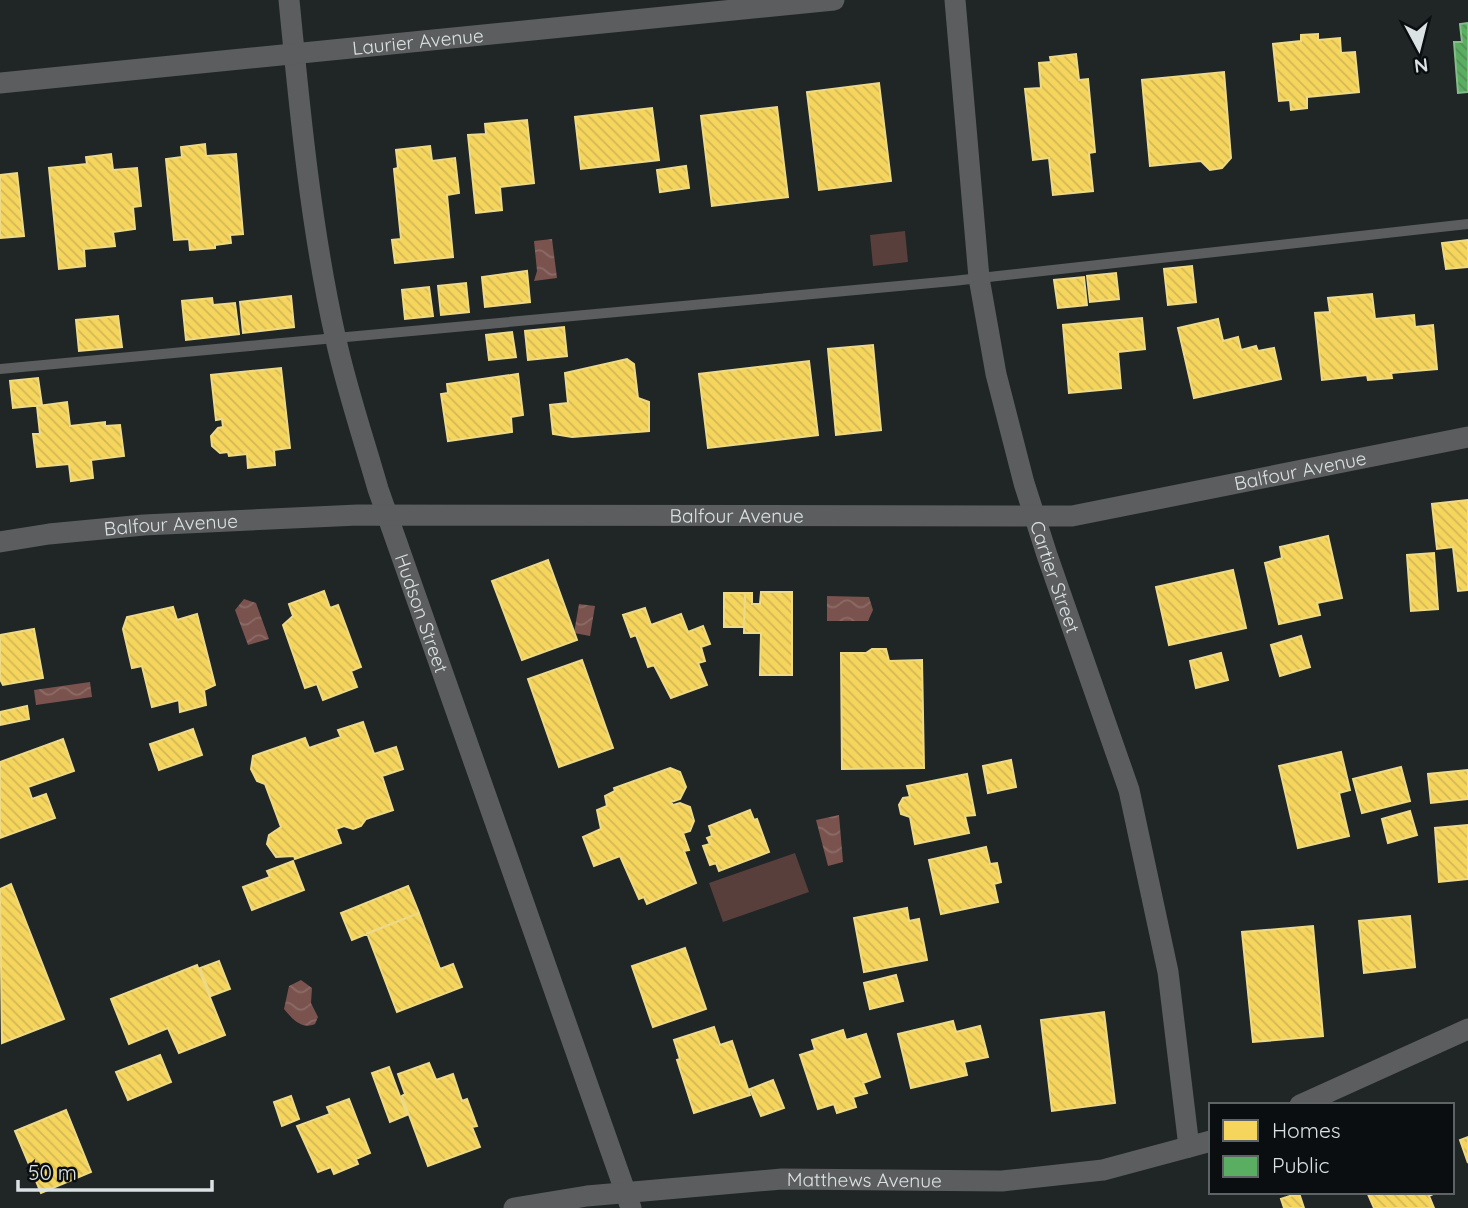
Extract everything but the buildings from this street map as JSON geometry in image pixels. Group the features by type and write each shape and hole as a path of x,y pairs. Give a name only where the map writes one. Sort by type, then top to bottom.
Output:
{"street":[{"name":"Hudson Street","path":"289,0 311,192 336,339 387,514 628,1200"},
{"name":"Laurier Avenue","path":"0,83 834,0"},
{"name":"Cartier Street","path":"955,0 979,278 996,374 1035,517 1129,790 1168,972 1189,1147"},
{"name":"Balfour Avenue","path":"0,542 49,534 144,525 387,514 1072,516 1468,437"},
{"path":"1304,1103 1468,1029"},
{"name":"Matthews Avenue","path":"514,1208 628,1200 782,1178 1002,1181 1103,1170 1209,1142"}],"lane":[{"path":"0,369 979,278 1468,224"}],"shaded area":[{"path":"905,231 908,262 873,266 870,235"},
{"path":"795,853 809,892 723,922 709,883"}],"water":[{"path":"552,239 557,278 534,281 537,271 534,241"},
{"path":"827,596 869,597 873,610 868,621 827,621"},
{"path":"244,599 256,603 269,639 248,645 235,610"},
{"path":"579,604 595,606 590,636 574,633"},
{"path":"90,682 92,697 36,705 34,690"},
{"path":"839,815 843,862 828,866 816,820"},
{"path":"301,980 312,988 311,1003 318,1017 315,1024 306,1026 298,1023 284,1009 289,986"}]}
